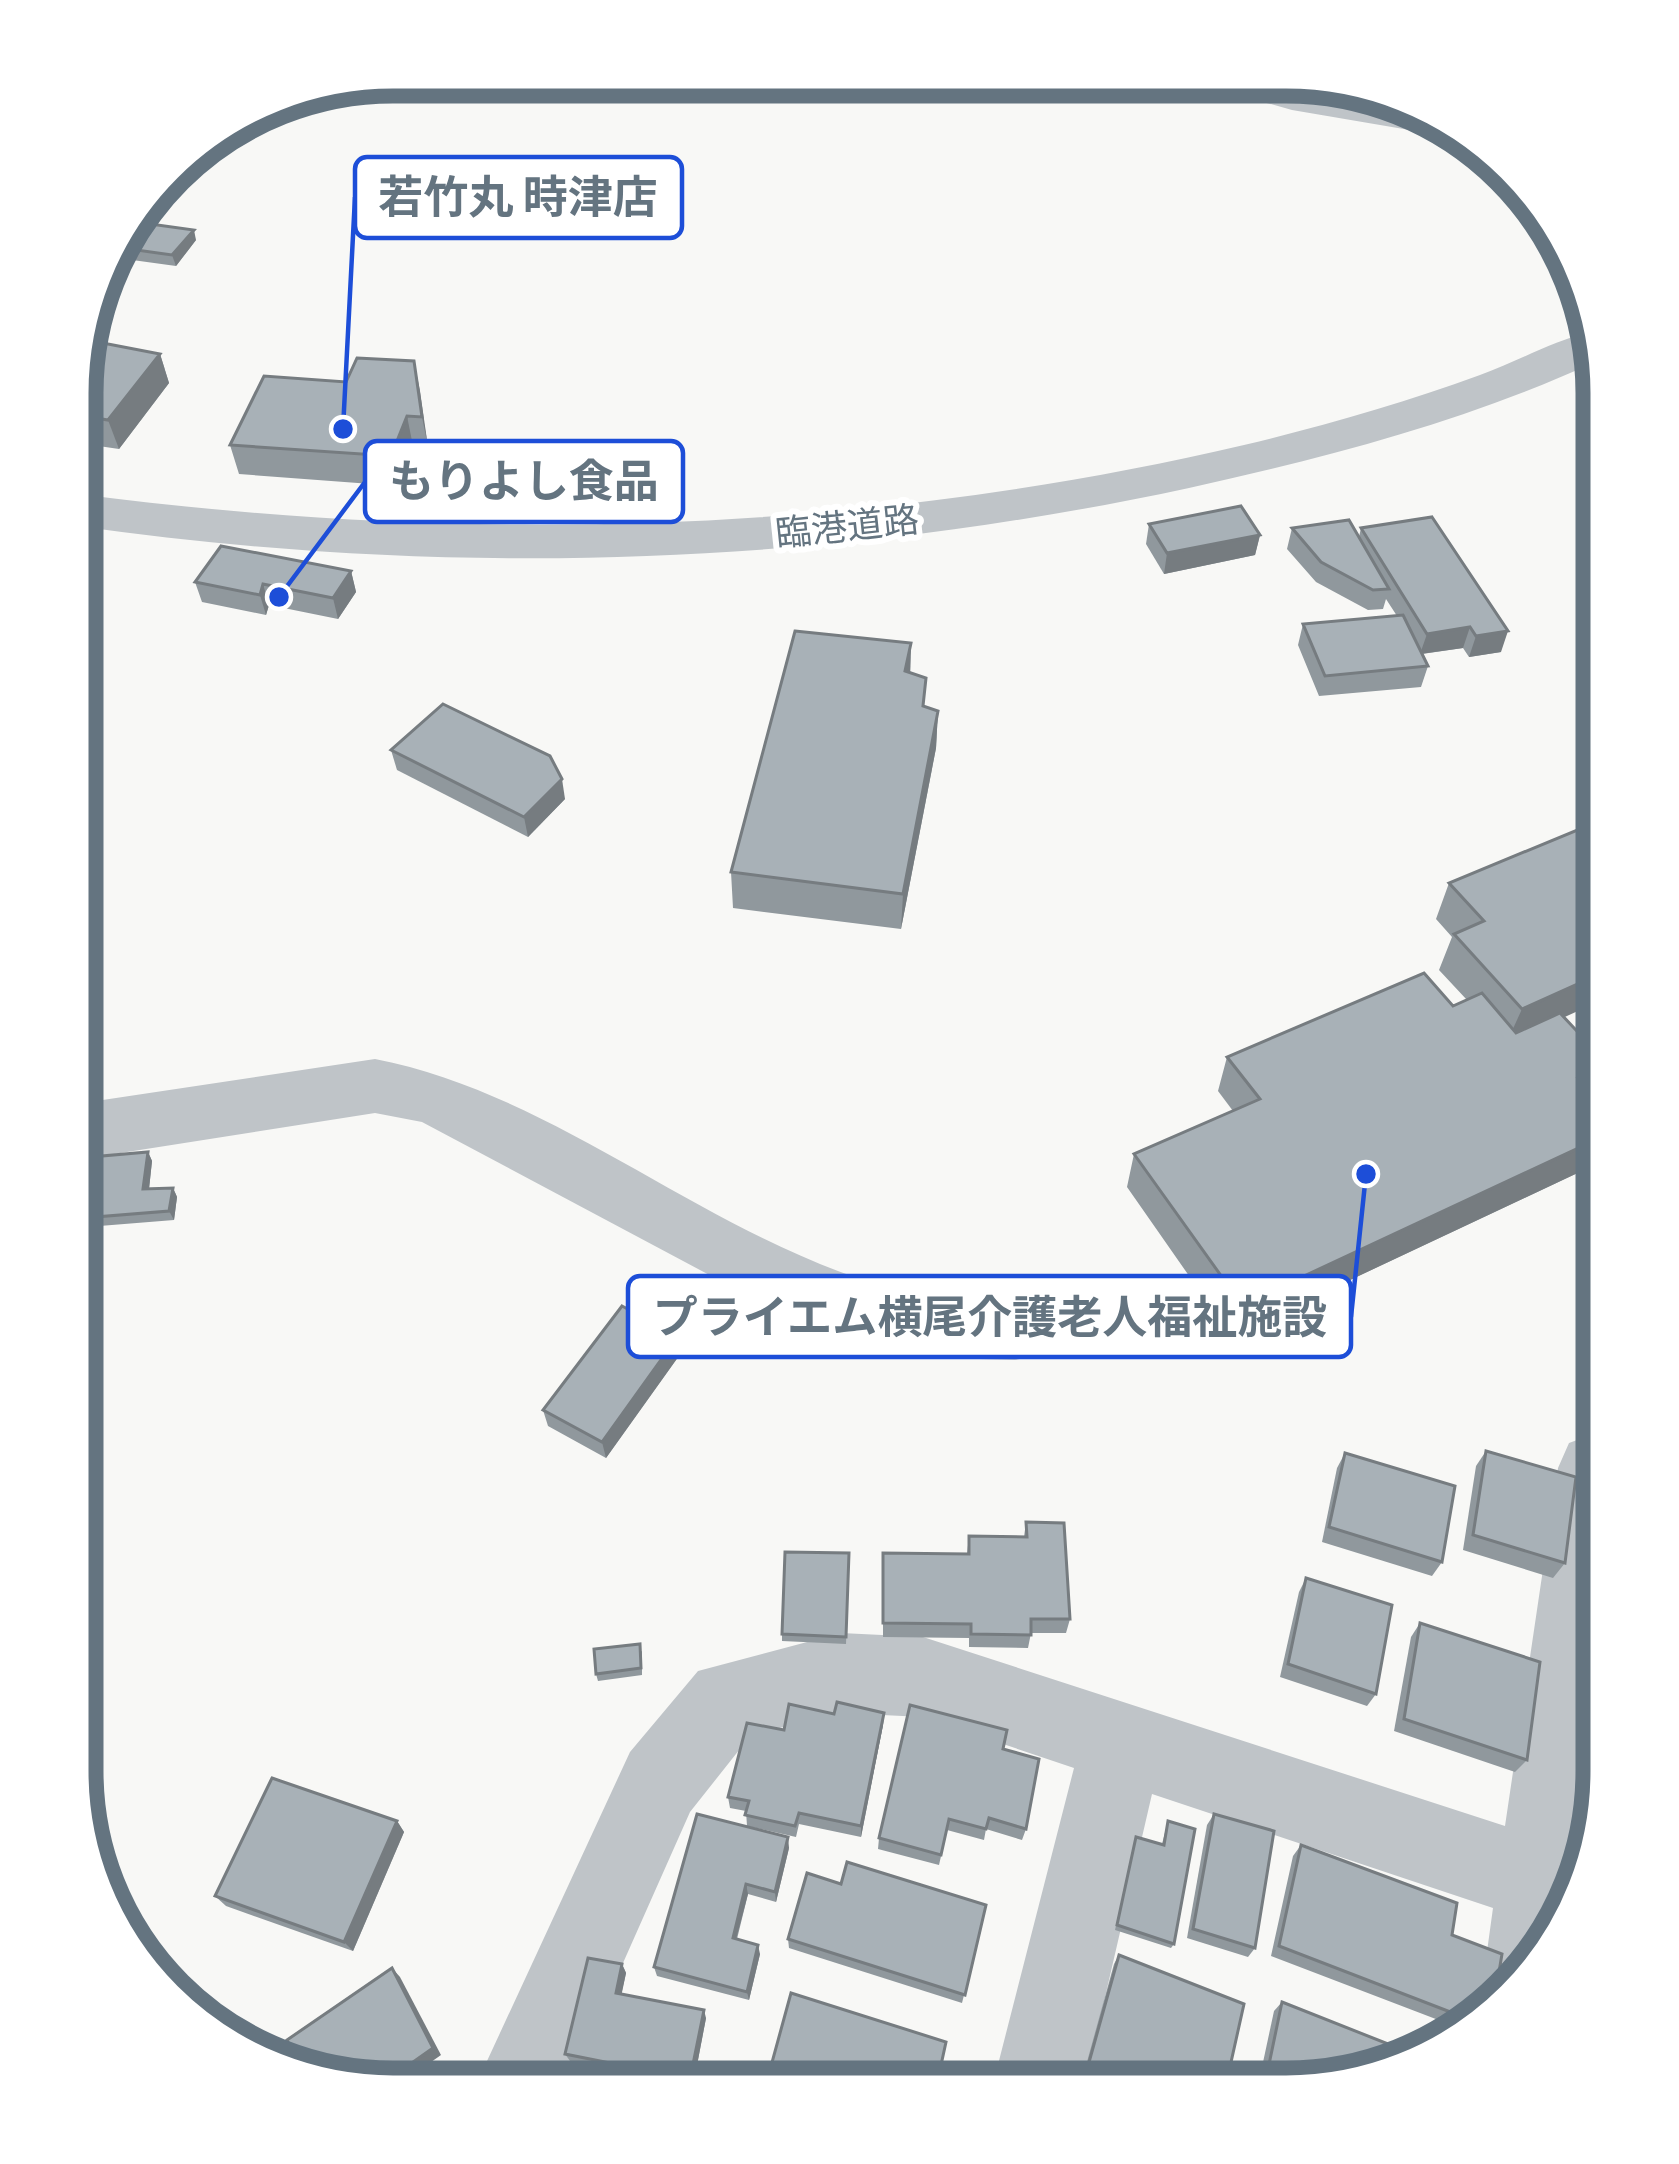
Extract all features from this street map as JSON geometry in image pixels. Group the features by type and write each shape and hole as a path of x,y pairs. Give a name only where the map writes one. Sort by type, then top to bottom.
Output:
{"street":[{"path":"1285,96 1396,118"},
{"name":"臨港道路","path":"96,512 349,541 629,542 806,533 1002,510 1296,448 1434,407 1579,350"},
{"path":"96,1129 375,1086 436,1097 818,1297 907,1324 1015,1328 1121,1311"},
{"path":"1544,1916 1554,1884 1582,1605"},
{"path":"530,2068 660,1782 728,1700 841,1673 923,1677 1554,1884"},
{"path":"1043,2068 1122,1744"}],"building":[{"path":"149,224 194,230 172,255 134,250"},
{"path":"101,343 160,354 108,420 96,418"},
{"path":"357,358 414,361 422,417 407,416 391,456 230,445 264,376 346,382"},
{"path":"1241,506 1260,535 1167,553 1149,524"},
{"path":"1432,517 1508,631 1476,636 1470,627 1427,634 1361,528"},
{"path":"1349,520 1389,589 1373,590 1321,562 1292,528"},
{"path":"221,546 351,571 333,598 263,584 260,595 195,582"},
{"path":"1403,615 1428,666 1325,676 1303,624"},
{"path":"795,631 911,643 905,671 926,678 923,706 938,711 903,894 731,872"},
{"path":"443,704 550,756 562,779 524,817 391,750"},
{"path":"1583,828 1583,982 1522,1009 1454,934 1484,921 1449,883"},
{"path":"1424,973 1453,1006 1482,993 1516,1033 1560,1013 1583,1037 1583,1076 1578,1078 1583,1083 1582,1146 1242,1305 1134,1154 1260,1099 1227,1057"},
{"path":"148,1152 143,1189 173,1188 169,1211 96,1217 96,1157"},
{"path":"622,1306 678,1336 602,1442 543,1410"},
{"path":"1486,1451 1576,1477 1565,1563 1473,1535"},
{"path":"1345,1453 1455,1486 1442,1562 1329,1527"},
{"path":"1026,1522 1064,1523 1070,1619 1031,1619 1031,1635 971,1634 971,1624 883,1623 883,1553 969,1554 969,1536 1027,1537"},
{"path":"785,1552 849,1553 846,1637 782,1634"},
{"path":"1306,1578 1392,1605 1376,1694 1288,1664"},
{"path":"1420,1623 1540,1662 1527,1760 1404,1719"},
{"path":"640,1644 641,1668 596,1674 594,1649"},
{"path":"837,1702 884,1713 861,1826 799,1813 795,1826 745,1815 749,1801 728,1797 747,1723 784,1730 789,1704 834,1714"},
{"path":"910,1705 1007,1730 1003,1749 1039,1759 1026,1829 989,1818 986,1829 949,1819 941,1855 879,1838"},
{"path":"272,1778 397,1821 344,1942 215,1896"},
{"path":"697,1814 788,1837 775,1892 746,1884 733,1938 758,1945 747,1992 654,1967"},
{"path":"1214,1814 1274,1831 1255,1948 1193,1929"},
{"path":"1168,1821 1195,1829 1174,1944 1117,1925 1136,1837 1164,1845"},
{"path":"1301,1845 1457,1903 1452,1935 1502,1954 1498,1978 1452,2017 1453,2013 1279,1946"},
{"path":"847,1862 986,1905 965,1995 788,1939 807,1873 841,1884"},
{"path":"1119,1955 1244,2004 1230,2068 1087,2068"},
{"path":"588,1958 622,1964 616,1993 704,2010 692,2068 635,2068 565,2054"},
{"path":"392,1968 433,2048 405,2068 393,2068 316,2058 291,2049 287,2040"},
{"path":"791,1993 946,2042 940,2068 770,2068"},
{"path":"1282,2002 1395,2047 1324,2065 1268,2068"}],"place":[{"name":"若竹丸 時津店","path":"343,429"},
{"name":"もりよし食品","path":"279,597"},
{"name":"プライエム横尾介護老人福祉施設","path":"1366,1174"}]}
